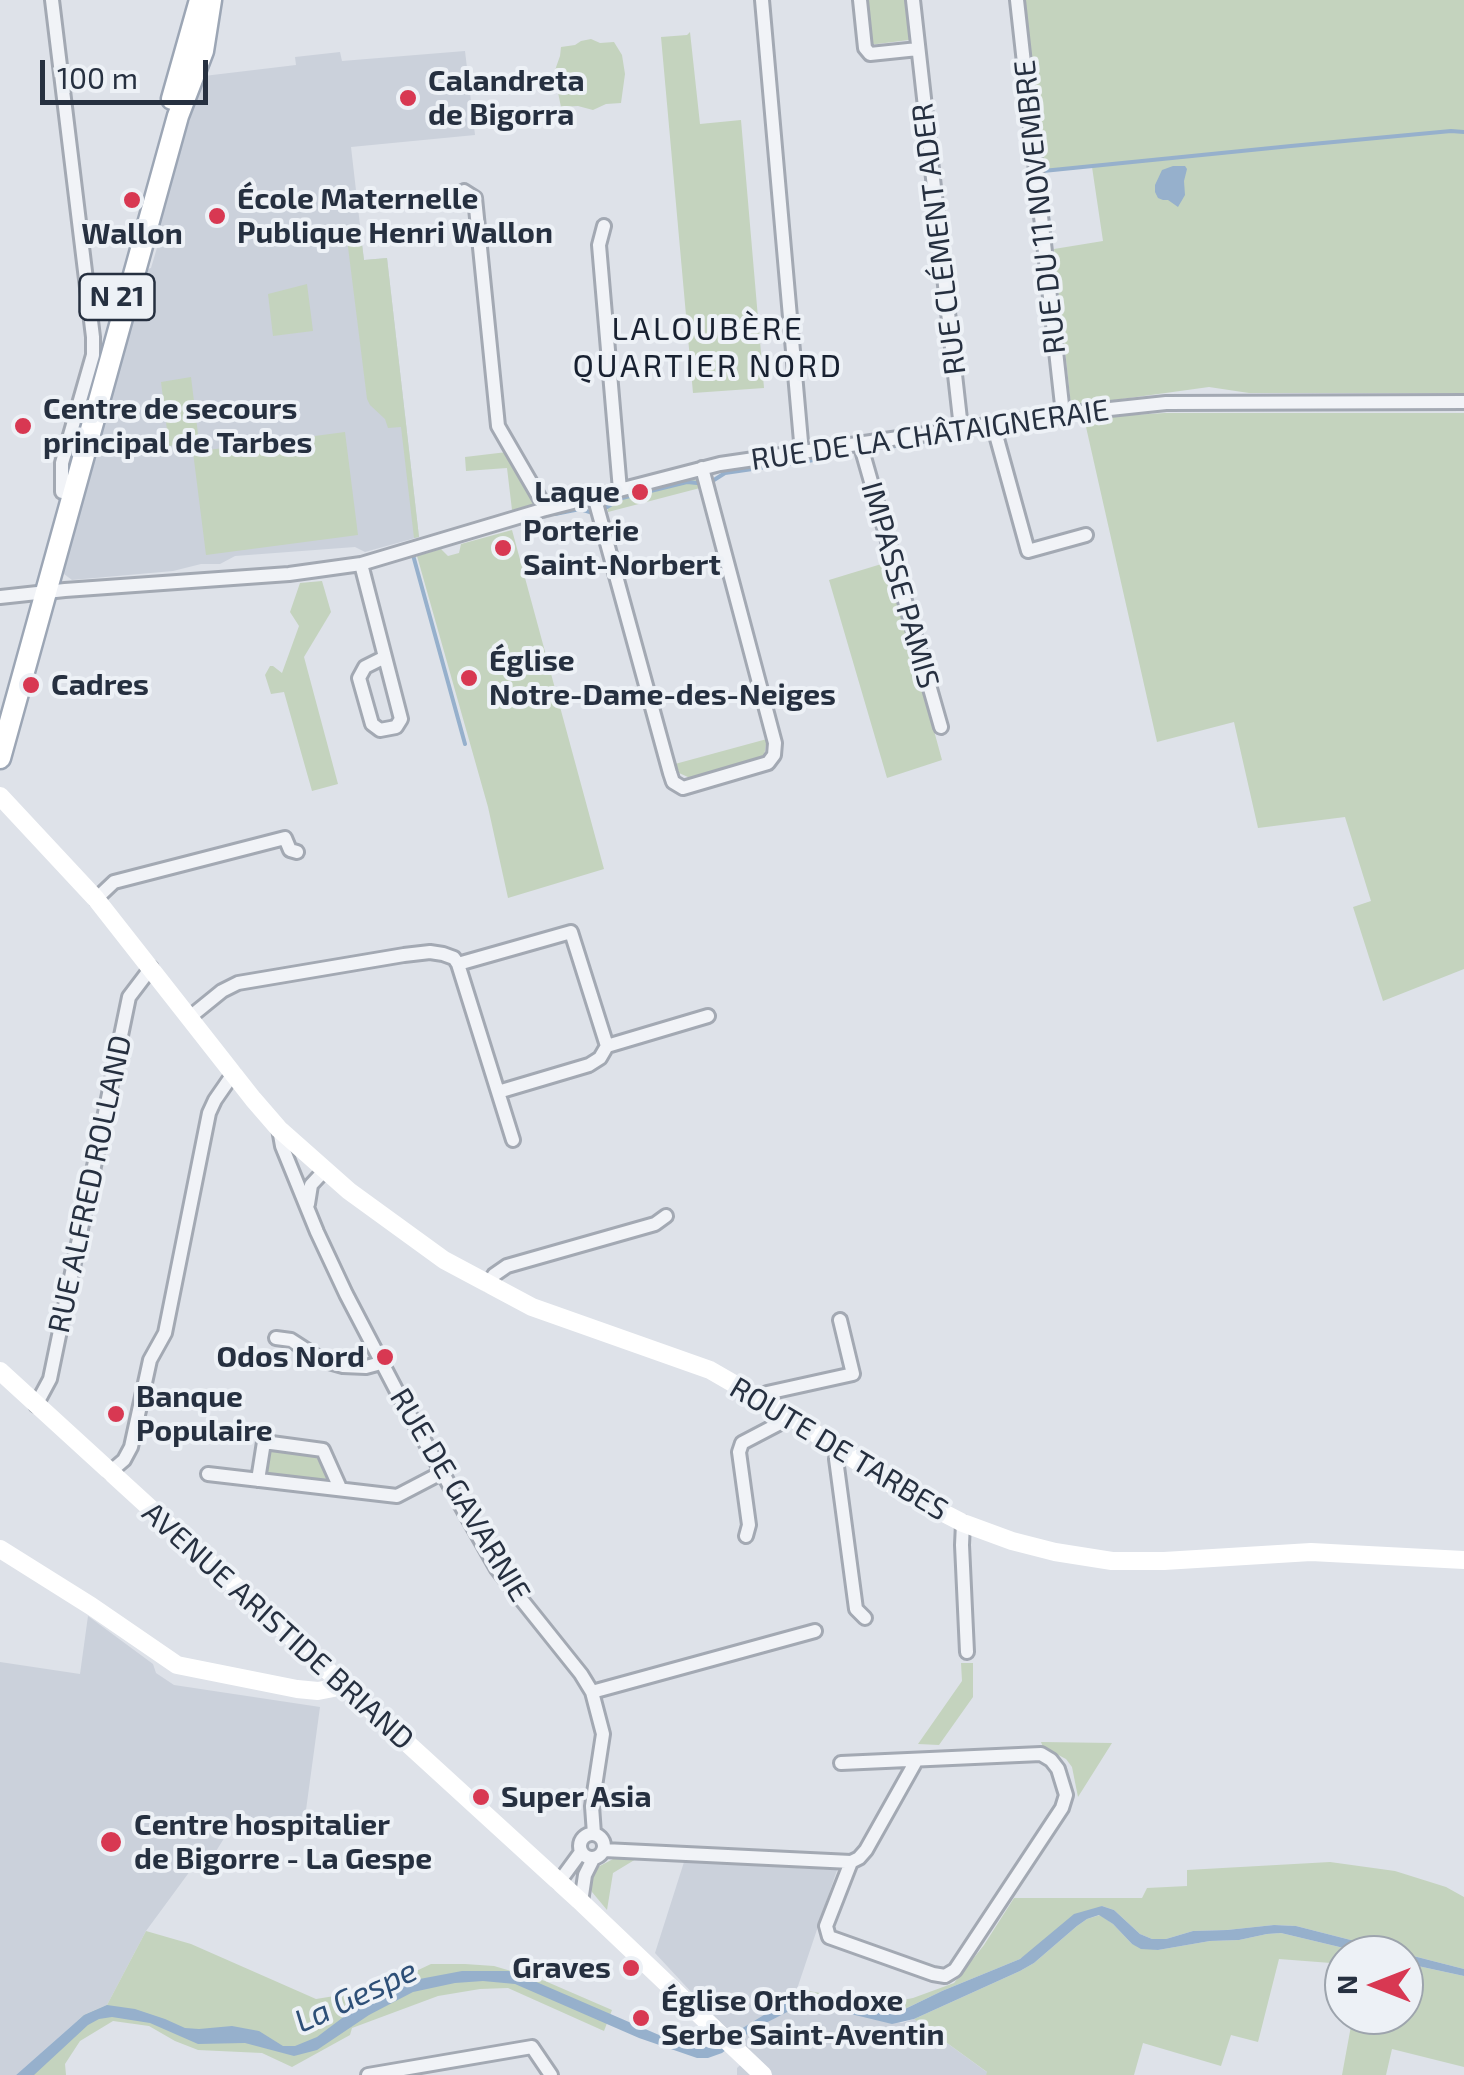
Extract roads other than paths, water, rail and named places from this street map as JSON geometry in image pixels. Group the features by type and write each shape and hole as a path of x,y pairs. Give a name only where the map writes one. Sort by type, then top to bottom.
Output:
{"main road":[{"name":"N 21","path":"0,758 62,492 200,0"},
{"name":"N 21","path":"0,716 40,592 178,116 203,52 211,0"}],"street":[{"path":"52,0 93,337 93,355 62,463 62,492"},
{"path":"762,0 802,453"},
{"path":"860,0 865,48 870,54 918,49"},
{"name":"RUE CLÉMENT ADER","path":"913,0 961,428"},
{"name":"RUE DU 11 NOVEMBRE","path":"1017,0 1064,414"},
{"path":"464,190 475,198 498,426 546,509"},
{"path":"604,226 599,245 620,490"},
{"name":"RUE DE LA CHÂTAIGNERAIE","path":"0,598 288,574 360,564 702,468 1064,414 1166,403 1464,402"},
{"path":"992,424 1028,551 1086,535"},
{"name":"IMPASSE PAMIS","path":"860,444 941,727"},
{"path":"597,497 670,773 673,782 684,788 768,762 774,756 775,743 702,468"},
{"path":"360,564 385,658 401,719 396,726 380,730 372,724 359,678 365,667 385,658"},
{"name":"ROUTE DE TARBES","path":"0,796 96,899 279,1129 319,1166 444,1260 532,1307 710,1370 762,1398 903,1492 963,1523 1026,1544 1112,1561 1311,1552 1464,1560"},
{"path":"96,899 114,882 285,838 290,850 298,852"},
{"path":"458,964 571,932 607,1046"},
{"path":"190,1016 238,983 404,955 430,952 454,958 513,1140"},
{"name":"RUE ALFRED ROLLAND","path":"36,1405 50,1379 129,997 151,968"},
{"path":"498,1092 588,1065 600,1058 607,1046 708,1016"},
{"path":"110,1472 124,1460 131,1446 150,1360 166,1332 209,1114 233,1074"},
{"name":"RUE DE GAVARNIE","path":"279,1129 308,1211 381,1363 497,1569 592,1692 604,1734 592,1806 594,1834"},
{"path":"295,1178 298,1168 306,1162 319,1166 310,1185 308,1211"},
{"path":"489,1284 507,1266 655,1224 666,1216"},
{"path":"762,1398 768,1393 853,1374 840,1320"},
{"path":"276,1338 291,1340 322,1360 343,1366 381,1363"},
{"name":"AVENUE ARISTIDE BRIAND","path":"0,1372 581,1902 763,2075"},
{"path":"746,1536 748,1525 738,1452 742,1442 784,1421 788,1415"},
{"path":"258,1480 264,1442 323,1450 340,1488"},
{"path":"838,1448 836,1459 856,1610 865,1618"},
{"path":"208,1474 397,1496 443,1472"},
{"path":"963,1523 968,1652"},
{"path":"0,1549 176,1665 298,1690 344,1686"},
{"path":"592,1692 814,1630"},
{"path":"841,1763 1040,1754 1058,1769 1066,1796 1062,1808 956,1970 945,1976 830,1937 826,1926 851,1862"},
{"path":"557,1881 592,1854 602,1840 594,1834 583,1838 580,1845 592,1854 851,1862 866,1850 916,1761"},
{"path":"581,1902 592,1854"},
{"path":"368,2075 532,2046 551,2075"}],"water":[{"path":"1173,166 1187,169 1185,195 1178,207 1158,198 1155,192 1162,170"},
{"path":"1102,1906 1114,1910 1140,1934 1152,1939 1193,1931 1274,1925 1331,1935 1324,1935 1324,1943 1281,1933 1141,1949 1099,1915 1077,1926 1020,1971 914,2019 892,2024 822,2007 799,2006 708,2058 697,2058 639,2038 515,1984 483,1981 413,1992 369,2015 317,2050 294,2056 245,2043 198,2044 150,2023 112,2017 99,2019 34,2075 16,2075 84,2015 107,2005 135,2009 185,2028 232,2026 259,2031 283,2046 295,2046 317,2037 382,1992 409,1981 462,1971 511,1971 666,2038 713,2046 785,2002 800,1997 874,2010 905,2009 1020,1959 1074,1914"},
{"path":"1424,1959 1464,1969 1464,1976 1424,1967"}],"waterway":[{"path":"1043,171 1464,132"},
{"path":"1048,216 1054,281"},
{"path":"1066,389 1068,401"},
{"path":"1003,429 1070,421"},
{"path":"883,448 983,432"},
{"path":"838,456 848,454"},
{"path":"714,480 725,473 828,458"},
{"path":"607,507 622,498 697,483"},
{"path":"555,514 580,509 593,513"},
{"path":"413,555 465,744"}],"place":[{"name":"Calandreta de Bigorra","path":"408,98"},
{"name":"Wallon","path":"132,200"},
{"name":"École Maternelle Publique Henri Wallon","path":"217,216"},
{"name":"Centre de secours principal de Tarbes","path":"23,426"},
{"name":"Laque","path":"640,492"},
{"name":"Porterie Saint-Norbert","path":"503,548"},
{"name":"Église Notre-Dame-des-Neiges","path":"469,678"},
{"name":"Cadres","path":"31,685"},
{"name":"Odos Nord","path":"385,1357"},
{"name":"Banque Populaire","path":"116,1414"},
{"name":"Super Asia","path":"481,1797"},
{"name":"Centre hospitalier de Bigorre - La Gespe","path":"111,1842"},
{"name":"Graves","path":"631,1968"},
{"name":"Église Orthodoxe Serbe Saint-Aventin","path":"641,2018"}],"district":[{"name":"LALOUBÈRE QUARTIER NORD","path":"708,348"}],"water label":[{"name":"La Gespe","path":"356,1996"}]}
